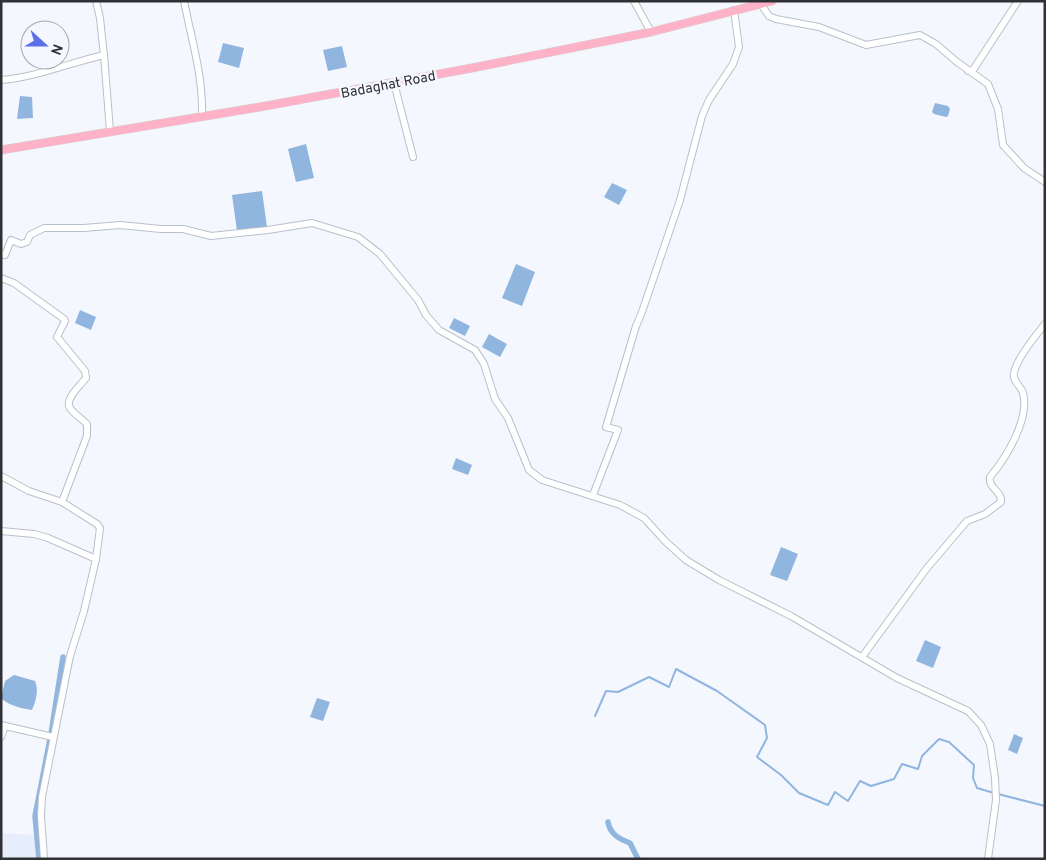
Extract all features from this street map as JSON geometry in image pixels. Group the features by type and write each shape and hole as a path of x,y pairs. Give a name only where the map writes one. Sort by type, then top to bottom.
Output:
{"main road":[{"name":"Badaghat Road","path":"1,150 394,83 651,32 772,1"}],"street":[{"path":"96,1 100,18 110,131"},
{"path":"184,1 198,58 203,93 202,116"},
{"path":"634,1 651,32"},
{"path":"968,71 972,70 1018,1"},
{"path":"761,4 769,16 776,20 819,27 866,45 920,35 936,44 968,71 988,84 998,109 1003,145 1024,168 1045,182"},
{"path":"593,495 618,430 606,427 636,326 680,200 702,116 733,64 739,47 734,10"},
{"path":"1,80 33,76 74,62 104,56"},
{"path":"394,83 413,157"},
{"path":"1,254 5,255 11,240 21,244 27,242 30,235 44,228 84,228 120,224 161,230 183,229 211,236 312,223 358,237 384,260 418,300 426,315 439,330 475,350 484,364 495,399 508,418 529,470 542,480 620,504 644,518 686,560 719,580 799,621 897,678 968,711 981,725 990,744 995,778 996,800 988,859"},
{"path":"1,278 14,283 64,319 65,321 58,337 86,374 83,383 68,403 70,408 87,424 88,436 62,502"},
{"path":"862,657 927,568 967,521 985,514 1001,502 1000,494 990,485 989,481 1007,455 1018,429 1024,405 1023,394 1015,380 1014,371 1026,349 1045,324"},
{"path":"1,476 29,491 62,502 97,524 100,528 96,559 84,611 70,656 42,797 41,816 44,859"},
{"path":"1,530 41,536 96,559"},
{"path":"1,737 3,726 53,737"}],"shaded area":[{"path":"1,833 34,835 36,859 1,859"}],"water":[{"path":"223,43 244,48 239,68 218,62"},
{"path":"342,46 347,67 328,71 323,50"},
{"path":"20,96 32,97 33,118 17,119"},
{"path":"935,103 948,106 950,109 948,116 932,112"},
{"path":"306,144 314,178 296,182 288,149"},
{"path":"612,183 627,190 619,205 604,197"},
{"path":"262,191 267,227 237,231 232,195"},
{"path":"516,264 535,272 522,306 502,298"},
{"path":"80,310 96,317 91,330 75,323"},
{"path":"454,318 470,326 465,336 449,328"},
{"path":"489,334 507,344 500,357 482,347"},
{"path":"456,458 472,465 468,475 452,469"},
{"path":"781,547 798,554 787,581 770,575"},
{"path":"925,640 941,647 933,668 916,661"},
{"path":"14,675 35,681 37,688 32,710 11,705 1,698 5,681"},
{"path":"317,698 330,702 323,721 310,717"},
{"path":"1014,734 1023,738 1017,754 1008,750"}],"waterway":[{"path":"39,859 35,816 51,734 63,657"},
{"path":"595,716 606,691 618,692 649,677 669,687 676,669 717,691 765,725 767,738 757,757 781,775 799,793 828,805 835,792 848,801 860,781 871,786 894,779 902,764 918,769 922,756 939,739 949,742 974,765 973,778 977,788 994,793"},
{"path":"998,794 1045,806"},
{"path":"608,822 616,836 630,843 638,859"}]}
